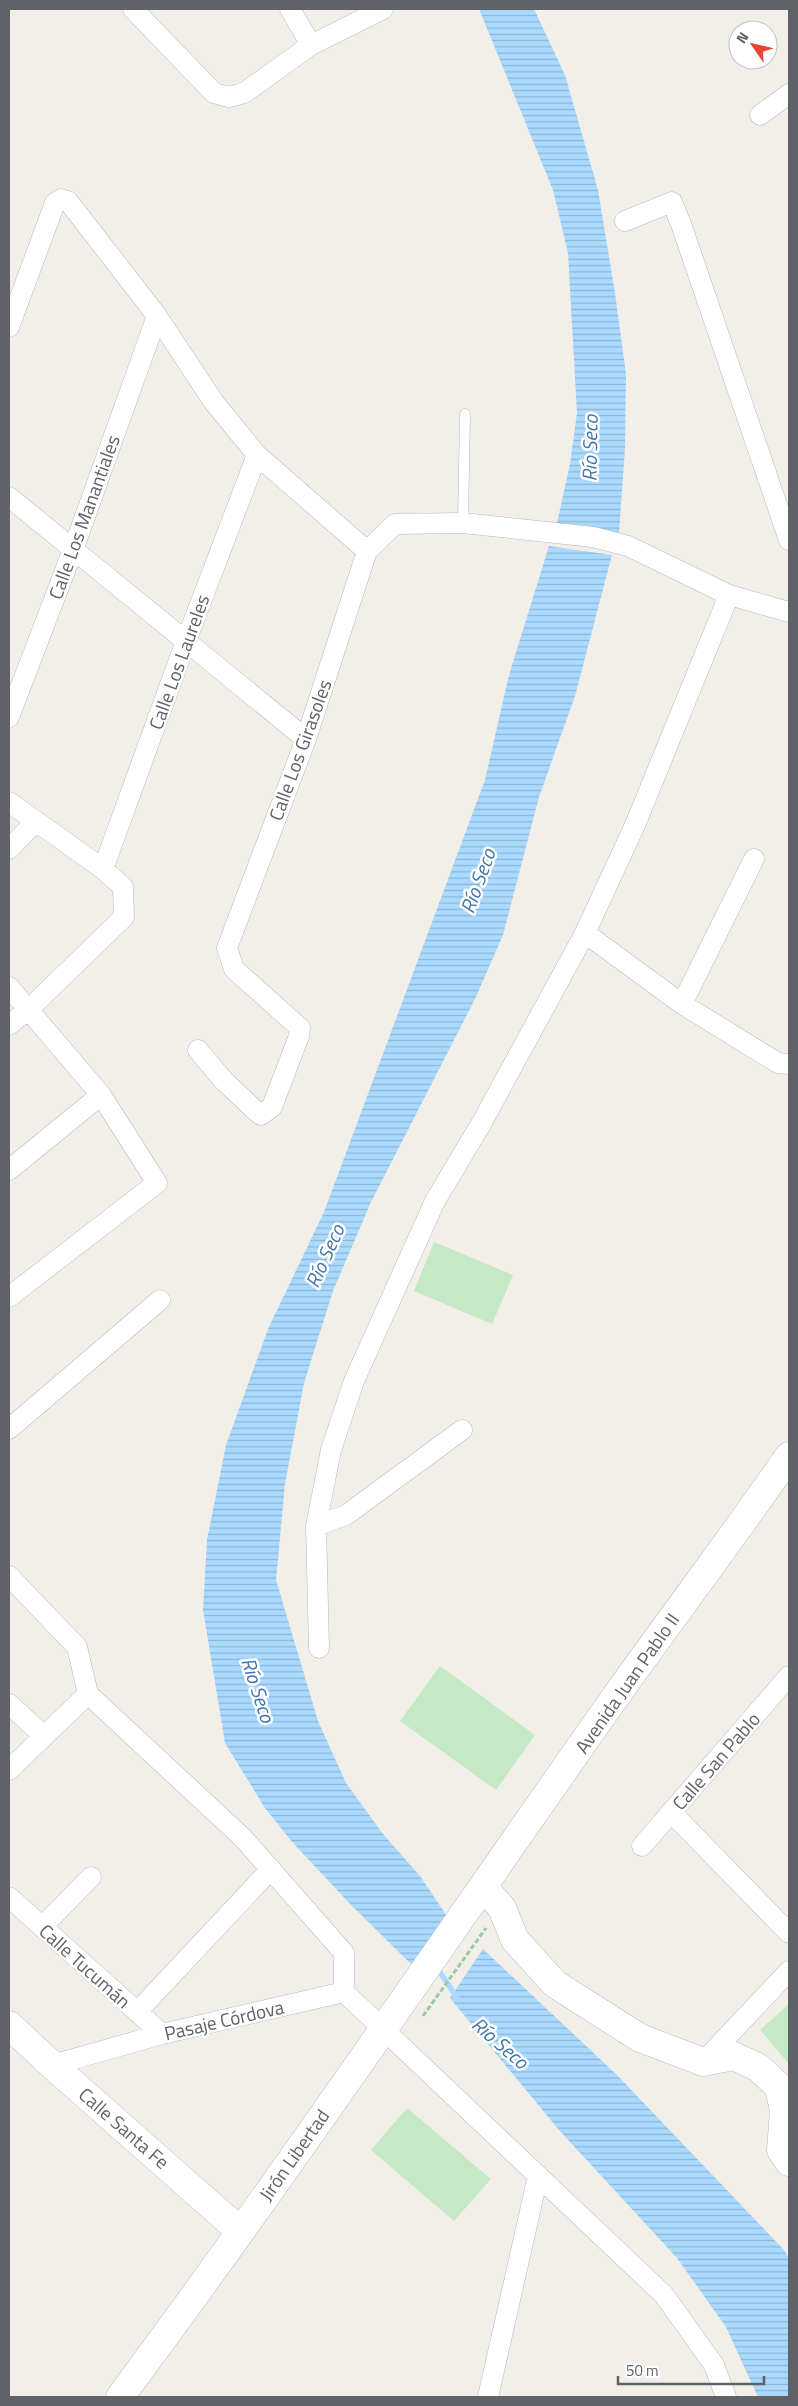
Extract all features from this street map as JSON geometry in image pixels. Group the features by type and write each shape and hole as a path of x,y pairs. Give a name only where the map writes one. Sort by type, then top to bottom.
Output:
{"street":[{"path":"133,9 214,93 229,97 244,93 311,45 383,9"},
{"path":"290,9 311,45"},
{"path":"760,115 789,94"},
{"path":"9,327 55,202 61,199 68,201 158,316 214,401 257,455 367,551 395,524 463,523 593,537 628,546 729,595 789,612"},
{"path":"625,221 672,202 789,540"},
{"name":"Calle Los Manantiales","path":"9,717 73,550 158,316"},
{"name":"Calle Los Laureles","path":"103,869 186,641 257,455"},
{"path":"9,497 306,739"},
{"name":"Calle Los Girasoles","path":"198,1050 224,1081 256,1112 261,1115 272,1107 299,1036 300,1028 234,969 227,948 306,739 367,551"},
{"path":"319,1648 316,1526 331,1450 354,1381 435,1201 481,1124 585,934 635,825 729,595"},
{"path":"9,802 103,869 123,887 124,917 29,1009 9,1025"},
{"path":"9,849 36,822"},
{"path":"682,1004 754,860"},
{"path":"585,934 682,1004 778,1063 789,1064"},
{"path":"9,987 101,1095 157,1183 9,1297"},
{"path":"9,1170 101,1095"},
{"path":"9,1429 160,1300"},
{"path":"316,1526 346,1515 462,1430"},
{"name":"Avenida Juan Pablo II","path":"466,1912 616,1696 786,1469"},
{"path":"9,1576 77,1647 88,1694 243,1838 344,1953 344,1992 664,2295 714,2365 726,2397"},
{"name":"Calle San Pablo","path":"642,1846 786,1687"},
{"path":"9,1770 88,1694"},
{"path":"9,1704 44,1736"},
{"path":"671,1812 789,1933"},
{"path":"137,2012 271,1869"},
{"path":"42,1927 91,1877"},
{"path":"484,1888 502,1908 515,1940 555,1984 640,2038 703,2062 734,2056 759,2068 779,2087 784,2111 787,2152"},
{"name":"Calle Tucumán","path":"9,1897 162,2034"},
{"name":"Jirón Libertad","path":"120,2397 383,2029 424,1995 466,1912"},
{"path":"703,2062 789,1971"},
{"name":"Pasaje Córdova","path":"52,2065 162,2034 344,1992"},
{"name":"Calle Santa Fe","path":"9,2024 52,2065 240,2231"},
{"path":"488,2397 538,2176"}],"lane":[{"path":"463,523 464,414"}],"path":[{"path":"424,1995 480,1936"}],"green space":[{"path":"434,1242 513,1275 492,1324 414,1291"},
{"path":"440,1666 535,1735 496,1790 400,1721"},
{"path":"789,2004 789,2064 760,2030"},
{"path":"407,2108 491,2179 454,2221 371,2150"}],"water":[{"path":"479,9 534,9 565,75 598,190 626,374 625,448 619,533 557,523 570,464 577,413 568,253 553,190"},
{"path":"549,546 612,555 575,696 539,797 503,935 475,999 371,1202 333,1291 304,1383 285,1484 276,1580 318,1721 346,1783 383,1834 420,1876 451,1922 416,1969 352,1906 293,1843 265,1808 225,1743 203,1610 207,1540 226,1445 268,1329 324,1212 485,780 509,675"},
{"path":"483,1949 616,2074 784,2250 789,2258 789,2397 758,2397 726,2327 677,2258 559,2130 450,1998"}],"waterway":[{"name":"Río Seco","path":"436,1966 457,1998"}]}
